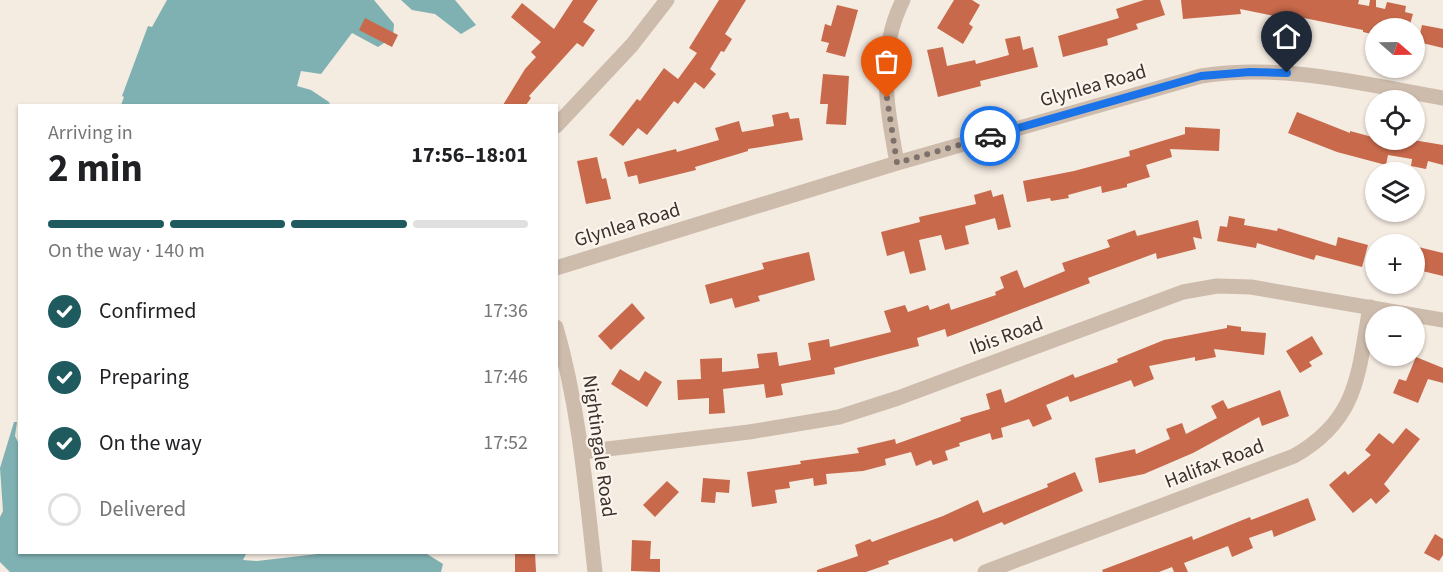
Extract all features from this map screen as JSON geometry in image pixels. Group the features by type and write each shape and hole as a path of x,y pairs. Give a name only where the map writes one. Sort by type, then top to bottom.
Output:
{"street":[{"path":"558,124 632,45 668,0"},
{"path":"897,163 889,122 885,58 890,34 903,0"},
{"name":"Glynlea Road","path":"558,267 897,163 1177,82 1217,74 1250,72 1314,75 1443,98"},
{"name":"Ibis Road","path":"582,452 749,432 838,417 898,398 1183,292 1216,286 1251,287 1365,306"},
{"name":"Ibis Road","path":"1425,317 1443,320"},
{"name":"Nightingale Road","path":"558,334 568,367 582,452 595,572"},
{"name":"Halifax Road","path":"985,572 1294,456 1314,444 1334,426 1349,402 1357,381 1365,335"}],"water":[{"path":"167,0 374,0 394,24 393,37 378,47 352,33 321,74 301,71 297,86 311,90 330,104 121,104 124,97 122,96 148,26 152,27"},
{"path":"401,0 455,0 476,25 461,34 435,14 412,10"},
{"path":"14,422 17,422 15,436 18,442 18,554 246,554 243,560 257,561 318,554 427,554 443,564 441,572 10,572 0,562 0,517 3,511 0,468"}],"building":[{"path":"573,0 598,0 583,22 595,30 583,47 577,43 529,96 531,98 527,104 504,104 525,69 536,57 531,52 541,42 511,17 522,3 554,29"},
{"path":"719,0 746,0 725,34 732,39 710,69 716,74 704,89 695,82 678,104 674,101 647,135 638,128 623,146 609,135 637,99 640,101 664,68 678,79 697,53 689,48"},
{"path":"954,0 972,0 980,5 969,24 973,27 963,44 937,28"},
{"path":"1144,0 1160,0 1165,15 1136,24 1138,29 1107,39 1108,45 1063,57 1058,36 1119,18 1116,9"},
{"path":"1181,0 1359,0 1358,4 1369,6 1370,0 1376,0 1376,7 1385,9 1387,2 1406,6 1405,12 1413,14 1412,18 1365,18 1365,32 1363,30 1304,18 1303,22 1240,9 1241,14 1183,19"},
{"path":"837,5 858,10 845,57 826,52 829,43 821,41 825,24 831,26"},
{"path":"365,18 398,35 392,47 359,30"},
{"path":"1425,26 1443,29 1443,48 1425,44"},
{"path":"1020,36 1023,50 1033,47 1038,67 980,81 981,86 938,97 927,50 943,47 947,66 975,60 976,64 1009,55 1005,39"},
{"path":"823,74 849,76 846,125 826,124 828,104 820,104"},
{"path":"788,112 790,119 799,118 803,140 748,149 748,151 695,167 696,170 639,184 637,175 628,177 624,162 676,149 677,152 719,140 715,128 739,121 742,132 774,126 772,115"},
{"path":"1297,112 1350,133 1350,131 1365,135 1365,150 1425,150 1425,142 1443,145 1443,165 1428,161 1426,169 1425,162 1412,162 1412,159 1388,155 1387,162 1375,162 1337,152 1288,133"},
{"path":"1185,127 1220,129 1219,151 1170,149 1172,157 1146,165 1150,177 1127,184 1127,187 1102,193 1101,186 1068,195 1069,198 1051,201 1050,198 1027,202 1023,181 1074,171 1130,156 1129,151 1185,134"},
{"path":"597,157 602,179 606,178 611,199 586,204 577,161"},
{"path":"991,190 993,197 1003,194 1011,227 998,230 995,218 965,226 969,244 945,250 941,235 919,240 926,270 910,274 904,251 887,256 881,232 920,222 919,217 976,204 974,195"},
{"path":"1229,216 1245,219 1244,225 1277,231 1278,228 1336,246 1338,237 1365,244 1365,256 1362,267 1316,255 1314,260 1257,243 1256,248 1217,241 1220,226 1227,227"},
{"path":"1198,220 1202,239 1193,237 1196,249 1157,259 1156,253 1088,278 1090,283 947,337 945,329 917,338 919,346 834,368 835,374 781,384 783,395 766,398 764,384 723,389 725,413 709,414 709,398 678,400 677,380 701,379 700,359 722,358 722,372 759,368 757,354 777,352 779,366 811,360 808,343 829,339 830,347 891,332 884,311 905,305 908,312 928,305 930,310 949,303 951,310 996,295 995,292 1004,288 1000,277 1017,270 1024,288 1065,271 1062,263 1110,247 1107,240 1135,230 1137,236"},
{"path":"1425,249 1443,253 1443,276 1425,272"},
{"path":"809,252 815,280 758,296 760,301 735,308 732,298 710,304 705,285 764,269 762,263"},
{"path":"632,303 645,318 611,350 598,336"},
{"path":"1227,325 1241,327 1241,331 1266,333 1264,355 1214,349 1216,357 1195,361 1195,357 1149,366 1154,379 1134,387 1131,380 1070,402 1068,396 1046,405 1052,419 1033,427 1029,419 1001,428 1003,437 992,440 990,433 959,443 960,446 945,451 948,460 933,465 931,460 916,466 911,452 885,459 886,465 863,471 826,474 827,484 814,486 813,478 789,482 790,488 775,490 777,503 752,507 747,472 801,464 800,461 859,453 857,448 895,439 896,444 961,421 960,418 990,409 986,394 1001,389 1005,403 1073,374 1075,378 1118,362 1117,359 1164,340 1227,328"},
{"path":"1312,336 1323,354 1309,362 1312,366 1300,373 1286,351"},
{"path":"1425,361 1443,368 1443,383 1428,379 1418,403 1393,393 1399,379 1406,381 1412,366 1425,366"},
{"path":"620,369 639,381 645,371 662,382 647,407 611,384"},
{"path":"1280,390 1289,416 1262,426 1259,417 1193,453 1144,474 1099,483 1095,458 1135,449 1136,454 1170,439 1166,429 1182,423 1186,434 1217,418 1211,406 1223,400 1228,409"},
{"path":"1406,428 1420,439 1384,484 1390,491 1376,504 1371,498 1353,513 1329,485 1345,471 1348,475 1371,455 1365,450 1379,433 1393,444"},
{"path":"1075,472 1083,491 1004,525 1002,522 954,542 952,538 888,561 889,564 866,572 817,572 817,570 858,556 855,545 870,539 872,542 943,516 978,500 983,513 1048,487 1047,484"},
{"path":"703,478 730,480 729,493 716,492 715,503 701,502"},
{"path":"667,481 679,492 655,517 643,505"},
{"path":"1308,498 1316,520 1274,537 1272,530 1249,538 1253,548 1232,557 1228,546 1184,563 1188,572 1174,572 1172,567 1159,572 1103,572 1102,570 1192,536 1193,540 1250,517 1251,520"},
{"path":"1435,534 1443,539 1443,555 1439,561 1424,553"},
{"path":"632,540 651,541 650,559 660,559 660,572 631,571"},
{"path":"515,554 535,554 536,572 515,572"}],"way so far":[{"path":"887,98 897,163 990,136"}],"route":[{"path":"990,136 1201,76 1250,72 1287,73"}]}
